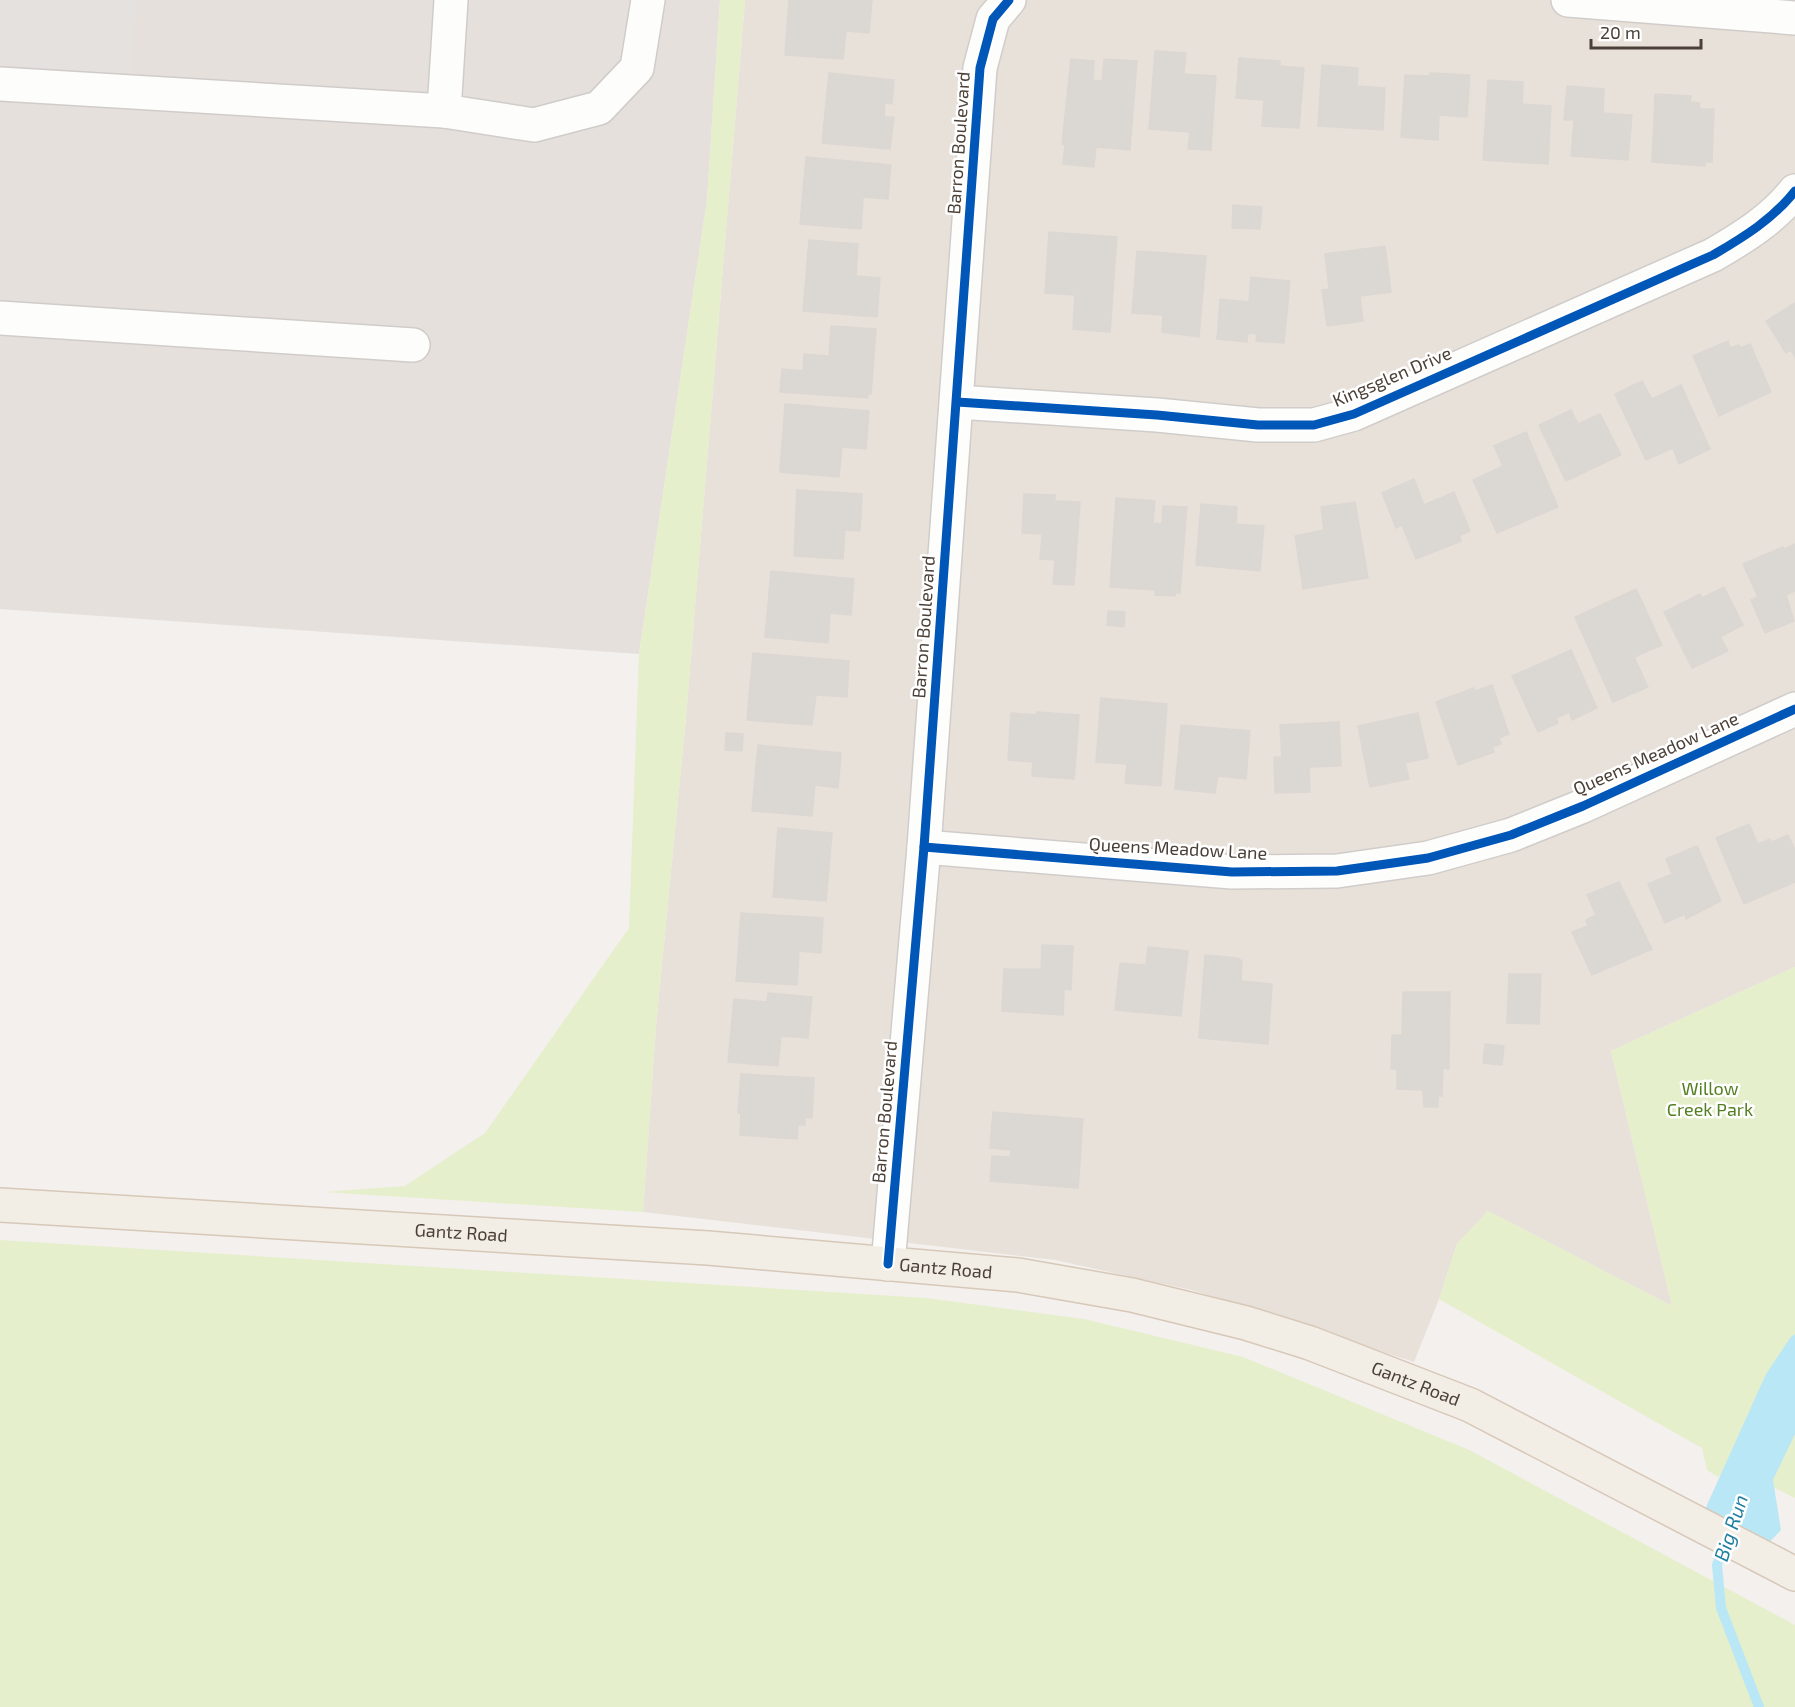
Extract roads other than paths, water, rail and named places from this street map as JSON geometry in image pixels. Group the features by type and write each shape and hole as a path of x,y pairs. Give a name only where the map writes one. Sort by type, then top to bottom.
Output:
{"main road":[{"name":"Gantz Road","path":"0,1205 708,1248 1018,1275 1132,1295 1246,1323 1310,1343 1470,1405 1791,1572"}],"street":[{"path":"444,111 451,0"},
{"path":"0,84 444,111 534,125 599,108 637,68 648,0"},
{"name":"Barron Boulevard","path":"888,1264 924,847 980,68 993,19 1009,0"},
{"path":"1568,0 1795,18"},
{"name":"Kingsglen Drive","path":"957,402 1157,415 1258,425 1314,425 1354,414 1713,255 1753,232 1787,201 1795,190"},
{"path":"0,318 413,345"},
{"name":"Queens Meadow Lane","path":"924,847 1232,872 1337,871 1428,858 1511,835 1583,806 1795,709"}],"water":[{"path":"1795,1334 1795,1434 1773,1480 1781,1530 1762,1550 1702,1516 1766,1374"}],"waterway":[{"name":"Big Run","path":"1725,1542 1717,1565 1721,1608 1759,1707"}],"park label":[{"name":"Willow Creek Park","path":"1710,1099"}]}
